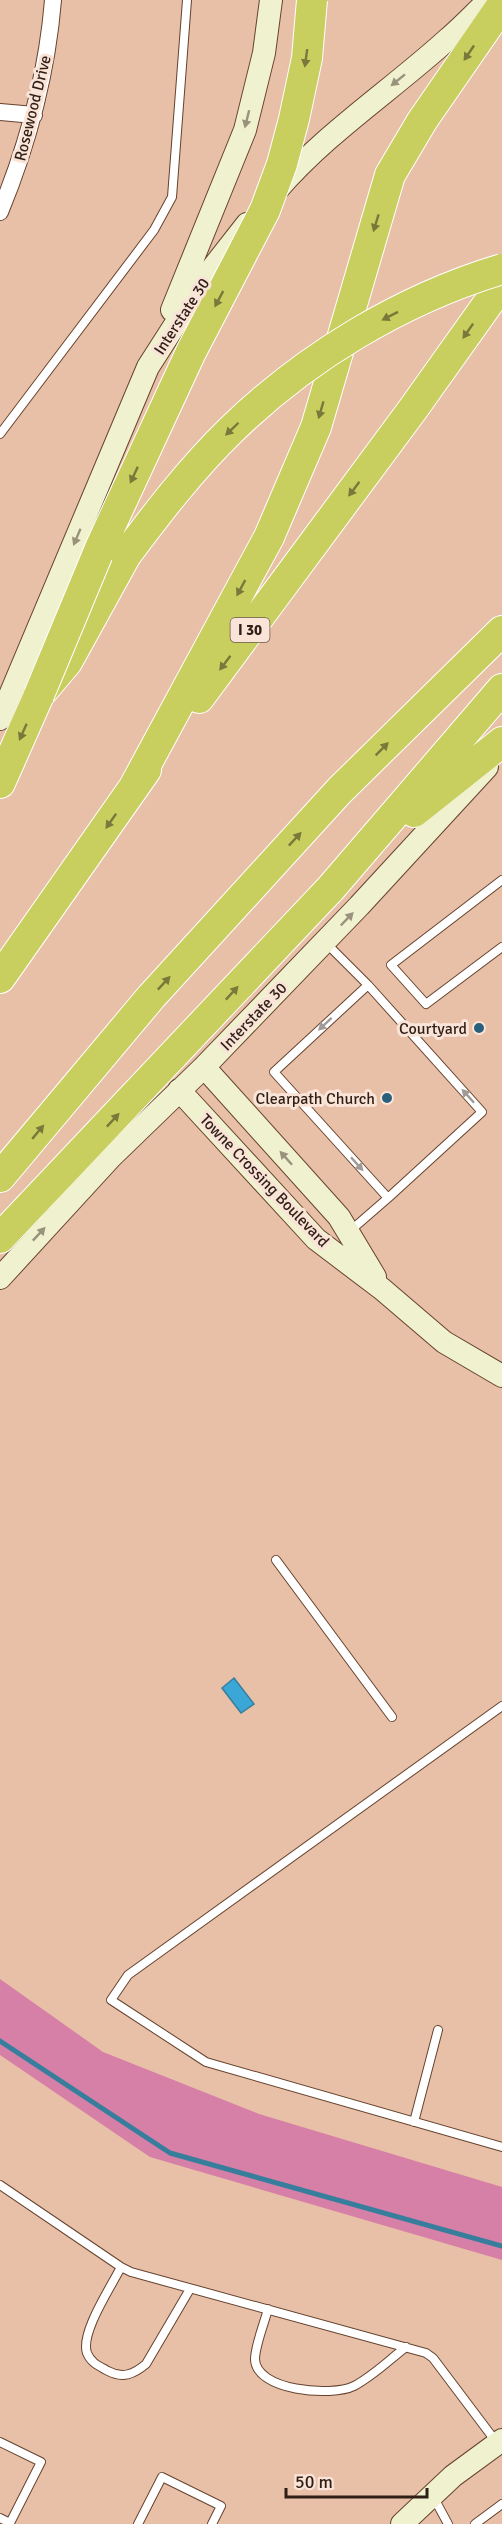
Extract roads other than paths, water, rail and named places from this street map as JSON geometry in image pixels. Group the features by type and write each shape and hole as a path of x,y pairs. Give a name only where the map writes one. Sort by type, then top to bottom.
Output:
{"highway":[{"path":"0,783 101,546 186,363 265,210 282,164 294,119 307,58 312,0"},
{"path":"134,787 269,537 316,427 390,175 422,122 502,5"},
{"path":"39,695 67,662 126,555 188,475 230,430 270,394 316,361 375,325 437,292 502,269"},
{"name":"I 30","path":"0,978 134,787 413,409 502,284"},
{"path":"0,1177 151,997 324,808 502,631"},
{"path":"0,1238 356,859 502,688"},
{"path":"356,859 502,742"}],"main road":[{"path":"148,367 210,219 244,130 264,53 271,0"},
{"name":"Interstate 30","path":"0,719 148,367 207,275 251,219 295,169 359,112 448,39 489,0"},
{"name":"Interstate 30","path":"0,1278 111,1157 204,1067 325,941 502,749"},
{"name":"Towne Crossing Boulevard","path":"204,1067 339,1217 382,1289"},
{"name":"Towne Crossing Boulevard","path":"179,1090 316,1239 382,1289 444,1342 502,1376"},
{"path":"402,2524 453,2476 500,2442"}],"street":[{"name":"Rosewood Drive","path":"0,212 34,116 43,80 53,0"},
{"path":"0,112 34,116"}],"lane":[{"path":"0,434 154,230 170,205 187,0"},
{"path":"502,880 391,965 426,1004 502,946"},
{"path":"325,941 368,985 482,1112 348,1233"},
{"path":"368,985 274,1072 388,1198"},
{"path":"276,1560 392,1717"},
{"path":"502,1706 128,1975 111,2000 206,2062 502,2147"},
{"path":"414,2122 438,2030"},
{"path":"0,2185 121,2267 190,2289 426,2353 433,2358 500,2442"},
{"path":"121,2267 86,2336 88,2355 94,2364 113,2374 125,2376 136,2373 146,2364 190,2289"},
{"path":"268,2309 255,2358 257,2369 263,2377 276,2382 315,2392 342,2391 365,2379 406,2347"},
{"path":"0,2442 41,2462 10,2523 0,2518"},
{"path":"138,2524 162,2477 220,2506 212,2524"},
{"path":"432,2494 448,2524"},
{"path":"476,2524 502,2504"}],"water":[{"path":"234,1678 254,1704 241,1713 222,1688"}],"waterway":[{"path":"0,2041 170,2153 502,2246"}],"place":[{"name":"Courtyard","path":"479,1028"},
{"name":"Clearpath Church","path":"387,1098"}]}
